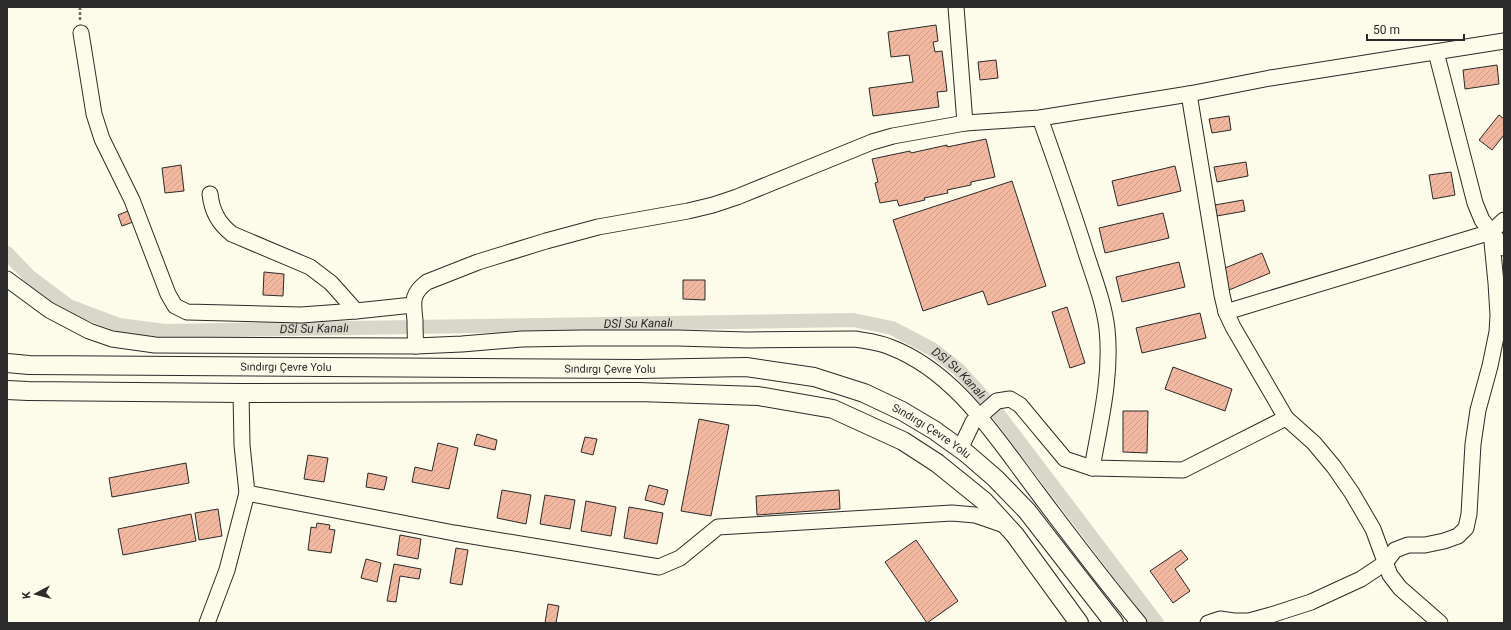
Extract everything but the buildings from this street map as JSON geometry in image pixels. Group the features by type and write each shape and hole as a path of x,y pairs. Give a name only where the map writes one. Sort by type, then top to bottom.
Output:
{"main road":[{"name":"Sındırgı Çevre Yolu","path":"7,364 639,369 720,366 772,370 814,377 864,393 902,411 921,422 960,449 995,478 1027,511 1114,623"},
{"path":"241,393 250,379 362,367"},
{"name":"Sındırgı Çevre Yolu","path":"7,390 36,392 241,393 638,392 758,396 833,410 903,441 937,463 984,501 1015,535 1079,623"}],"street":[{"path":"956,7 965,124"},
{"path":"81,33 94,114 102,139 132,200 168,294 175,306 187,312 301,315 356,311 414,312"},
{"path":"415,340 414,312 416,293 427,282 478,262 598,227 713,205 737,197 872,142 893,136 965,124 1040,118 1189,94 1270,78 1504,41"},
{"path":"1436,52 1475,203 1482,220 1504,248"},
{"path":"1189,94 1222,296 1226,312 1233,327 1286,418 1314,443 1352,493 1372,529 1390,575 1400,588 1440,623"},
{"path":"1040,118 1070,203 1102,302 1107,329 1108,357 1106,385 1092,468"},
{"path":"210,194 214,212 218,220 232,234 310,267 332,283 356,311"},
{"path":"1226,312 1490,232 1504,220"},
{"path":"1208,623 1220,619 1234,621 1249,620 1271,615 1304,604 1361,579 1385,563 1395,550 1408,545 1425,545 1444,541 1458,536 1466,528 1469,514 1473,444 1478,410 1490,366 1497,332 1498,315 1490,232"},
{"path":"7,279 33,300 69,322 112,339 131,343 155,345 415,340 462,344 554,338 676,338 747,340 855,339 889,346 906,354 939,376 982,416 1113,592 1139,623"},
{"path":"207,623 227,570 247,493 242,445 241,393"},
{"path":"960,449 973,422 982,416 997,401 1010,400 1020,405 1065,459 1092,468 1183,470 1286,418"},
{"path":"247,493 454,533 659,568 680,558 718,527 952,513 975,515 1007,526"}],"waterway":[{"name":"DSİ Su Kanalı","path":"7,253 29,276 69,306 119,325 165,331 853,320 892,328 932,349 958,369 996,411 1157,623"}]}
